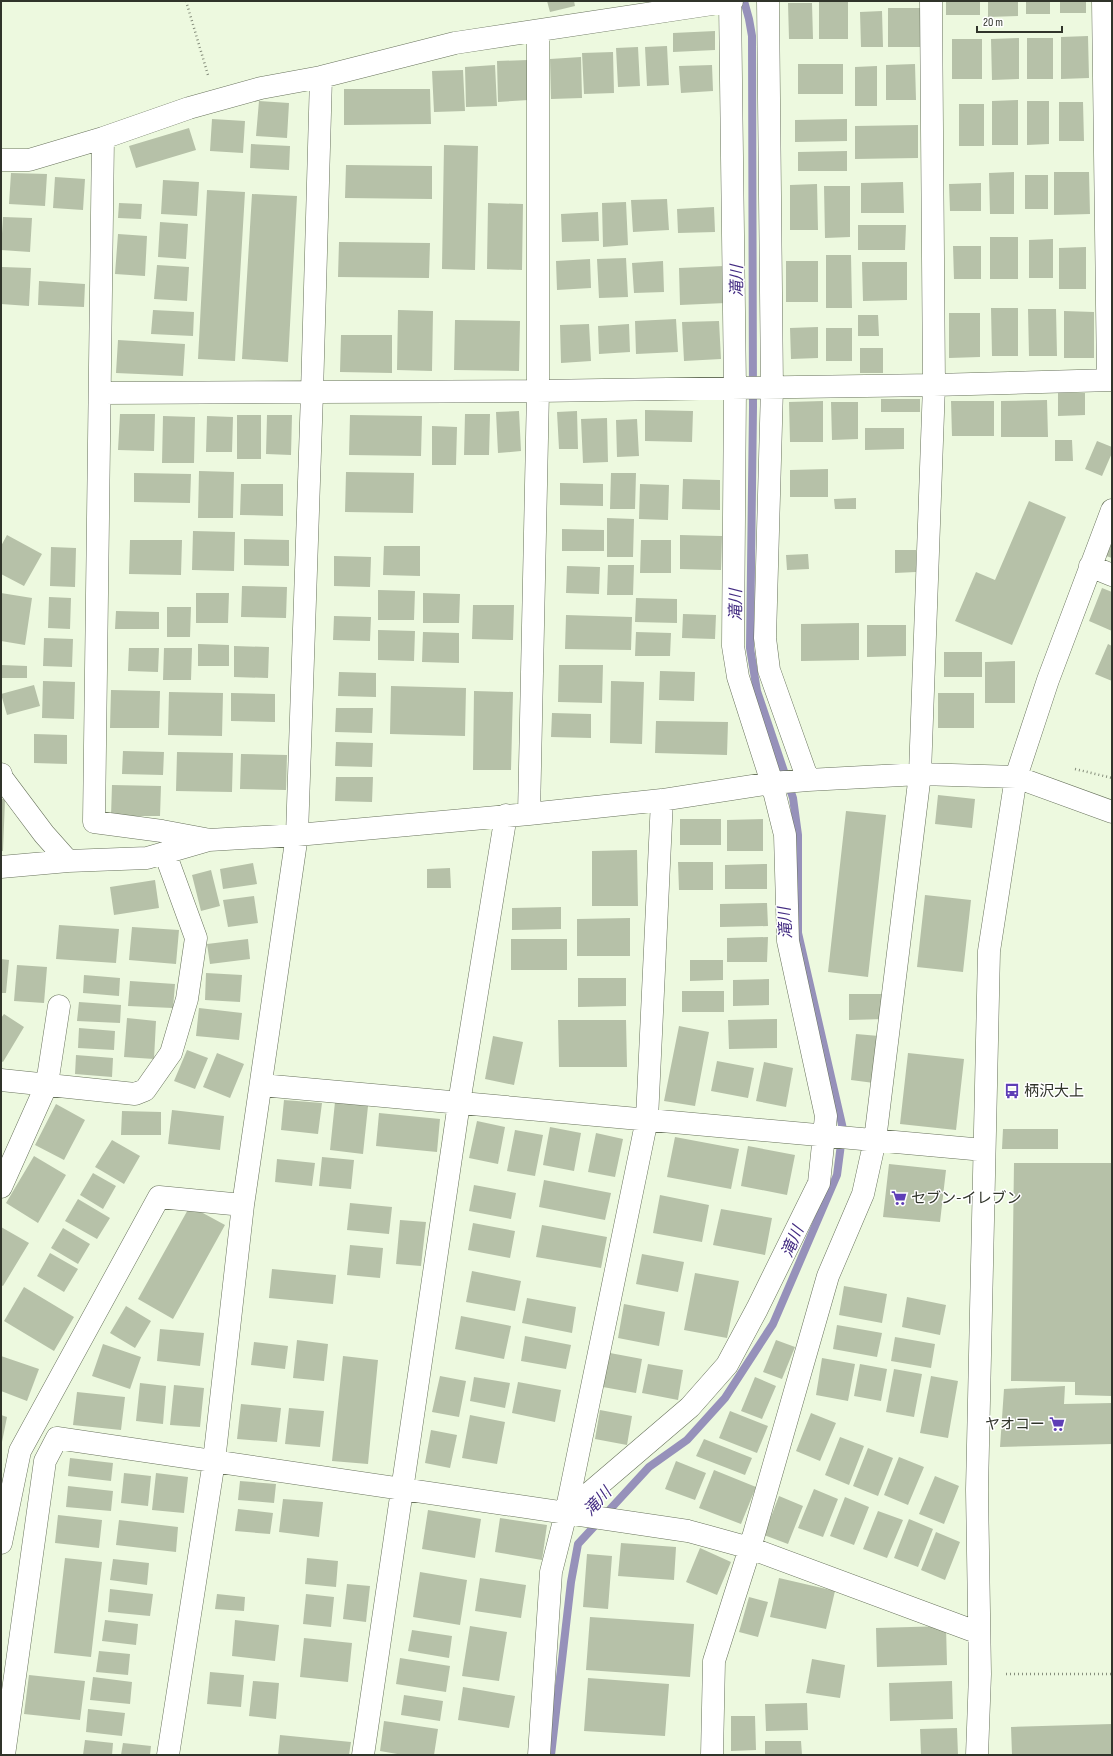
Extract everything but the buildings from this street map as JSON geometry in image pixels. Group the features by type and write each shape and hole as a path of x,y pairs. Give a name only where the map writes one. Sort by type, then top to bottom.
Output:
{"street":[{"path":"768,1 772,388 765,638 769,670 808,780"},
{"path":"712,1755 714,1661 750,1548 828,1276 863,1194 875,1140 920,774 934,385 931,1"},
{"path":"100,393 312,393 772,388 1110,380 1104,1"},
{"path":"1,160 29,160 104,138 216,101 261,88 321,77 455,43 731,2 735,388 733,646 738,677 772,783 785,835 788,941 826,1116 819,1183 757,1309 727,1365 690,1407 566,1514"},
{"path":"529,814 538,391 538,31"},
{"path":"168,1755 214,1461 244,1205 297,835 321,77"},
{"path":"104,138 94,822 162,831 209,840"},
{"path":"977,1755 980,1674 977,1490 989,951 1016,777 1048,680 1112,510"},
{"path":"1090,566 1112,575"},
{"path":"1,774 2,778 44,834 68,861"},
{"path":"1,867 68,861 147,858 209,840 297,835 529,814 662,800 772,783 920,774 1016,777 1112,812"},
{"path":"539,1755 551,1572 566,1514 647,1119 662,800"},
{"path":"363,1755 459,1103 506,815"},
{"path":"1,1080 135,1094 144,1090 171,1053 187,999 196,938 165,853"},
{"path":"1,1187 47,1084 59,1006"},
{"path":"261,1085 984,1150"},
{"path":"1,1543 10,1499 9,1466 20,1451 159,1197 244,1205"},
{"path":"4,1755 45,1461 57,1438 688,1531 750,1548 979,1633"}],"path":[{"path":"186,1 216,101"},
{"path":"980,1674 1112,1674"}],"waterway":[{"name":"滝川","path":"551,1755 571,1582 578,1544 649,1467 687,1440 725,1398 773,1324 837,1175 843,1129 798,933 798,835 793,798 757,691 750,648 753,407 752,36 744,1"}],"place":[{"name":"柄沢大上","path":"1012,1091"},
{"name":"セブン-イレブン","path":"899,1198"},
{"name":"ヤオコー","path":"1057,1424"}]}
